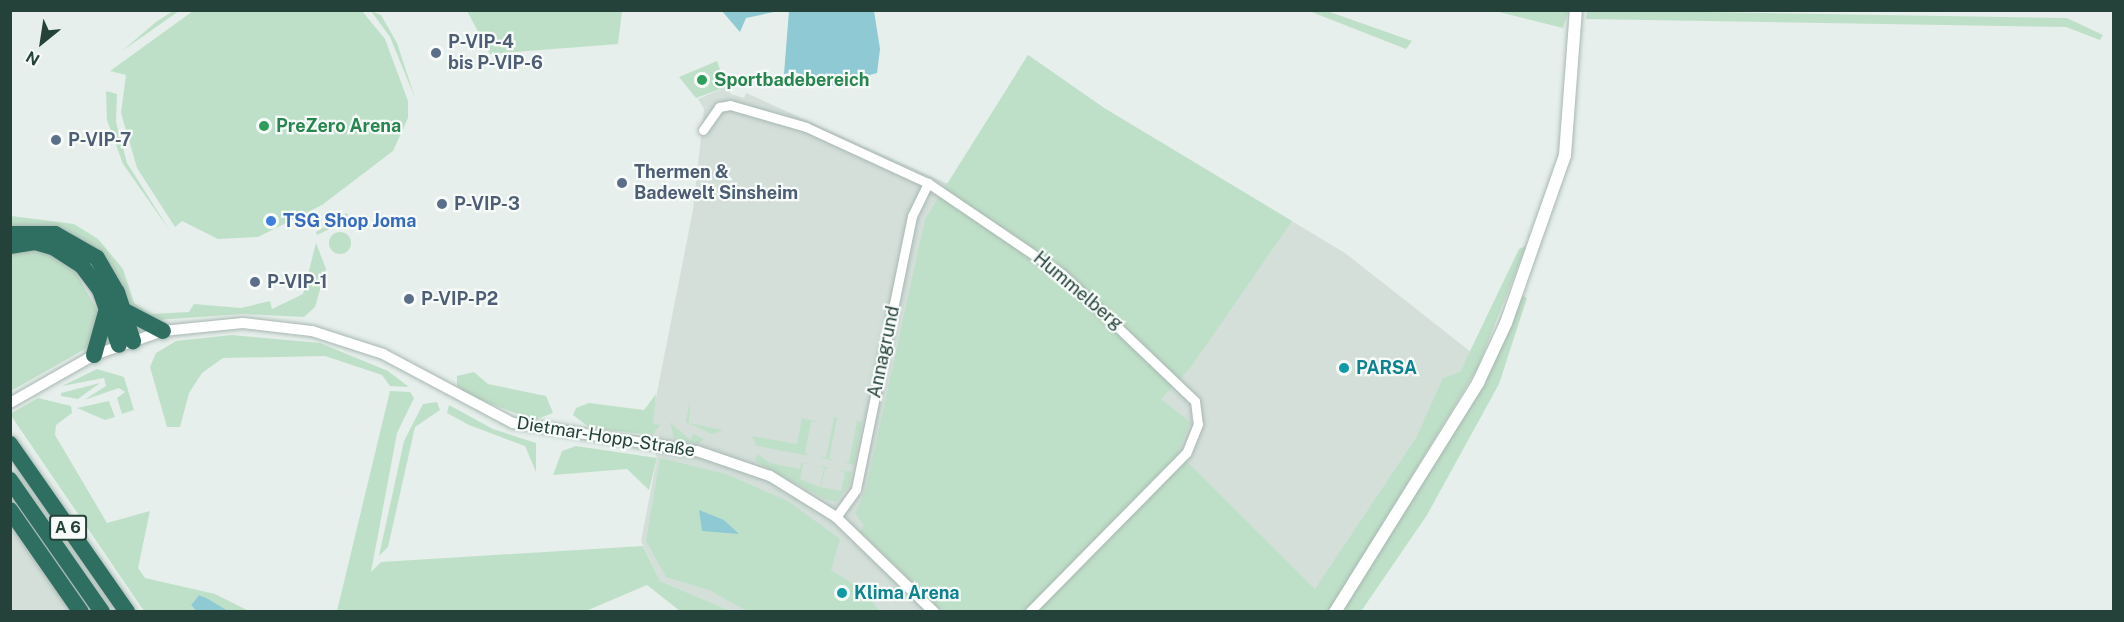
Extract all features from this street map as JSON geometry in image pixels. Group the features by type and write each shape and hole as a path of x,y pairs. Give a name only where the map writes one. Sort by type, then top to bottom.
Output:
{"highway":[{"path":"10,234 55,234 84,247 108,271 115,309 126,343"},
{"path":"10,246 35,242 69,255 92,278 115,309 163,332"},
{"path":"94,355 115,309"},
{"name":"A 6","path":"10,444 127,612"},
{"name":"A 6","path":"10,480 102,612"},
{"path":"10,510 81,612"}],"main road":[{"path":"1335,612 1478,383 1506,322 1565,155 1575,10"}],"street":[{"name":"Hummelberg","path":"703,130 718,107 730,105 806,127 928,183 999,226 1089,296 1188,391 1198,411 1197,431 1186,453 1029,612"},
{"name":"Annagrund","path":"836,517 856,489 912,216 928,183"},
{"name":"Dietmar-Hopp-Straße","path":"10,403 94,355 163,332 243,323 320,333 383,354 498,418 726,459 789,486 836,517 934,612"}],"shaded area":[{"path":"1028,55 1104,108 1345,253 1471,352 1412,456 1300,611 731,611 660,581 641,541 657,458 649,433 693,210 704,109 698,99 726,87 731,94 744,98 746,93 948,184"},
{"path":"11,527 70,611 11,611"}],"green space":[{"path":"1587,10 2067,18 2103,35 2100,40 2066,27 1586,19"},
{"path":"173,11 179,11 122,51 156,22"},
{"name":"PreZero Arena","path":"193,11 362,11 385,39 408,101 408,118 393,151 322,205 258,237 218,239 182,221 175,227 137,168 121,113 126,75 110,71"},
{"path":"371,11 381,15 397,43 415,98 390,37"},
{"path":"467,11 622,11 618,44 490,54"},
{"path":"1309,11 1327,11 1412,41 1406,49"},
{"path":"1495,11 1568,11 1563,28"},
{"path":"1028,55 1104,108 1292,221 1191,367 1161,399 1190,422 1178,453 1315,589 1416,438 1443,378 1460,372 1519,249 1526,246 1477,369 1330,611 942,611 860,531 864,526 855,513 866,489 925,219"},
{"name":"Sportbadebereich","path":"717,61 726,87 696,98 679,77"},
{"path":"106,91 117,94 116,122 127,163 170,231 123,164 107,120"},
{"path":"347,213 349,220 317,235 316,232"},
{"path":"11,216 74,224 98,239 123,269 134,303 151,314 189,312 194,304 241,308 270,301 272,309 303,294 316,243 326,269 315,307 304,317 243,314 155,320 129,305 101,254 88,243 61,230 11,228"},
{"path":"340,232 348,235 351,243 348,251 340,254 332,251 329,243 332,235"},
{"path":"11,249 47,250 75,271 100,315 92,345 11,391"},
{"path":"1521,295 1527,298 1499,384 1427,515 1362,610 1341,612 1486,378"},
{"path":"232,335 320,343 388,371 409,387 390,386 382,375 325,356 223,358 202,373 189,393 180,427 167,427 150,367 156,353 176,341"},
{"path":"97,369 124,377 134,410 122,414 117,398 125,392 119,388 84,400 106,386 104,378 62,386"},
{"path":"474,372 488,384 546,396 553,413 534,420 468,395 457,386 457,376"},
{"path":"100,383 78,399 61,396 61,393"},
{"path":"390,391 410,392 414,398 397,433 371,572 381,562 643,546 660,581 731,611 680,611 647,585 586,611 337,611"},
{"path":"656,394 653,424 660,425 652,435 590,428 573,415 576,408 589,403 644,410"},
{"path":"38,398 71,406 72,413 56,425 55,435 107,523 150,511 138,568 145,578 215,594 249,611 228,611 199,595 191,605 196,611 144,611 10,414"},
{"path":"690,399 689,423 723,430 712,434 686,422"},
{"path":"109,401 115,417 105,420 77,408"},
{"path":"437,402 440,410 415,427 388,547 379,556 404,441 423,404"},
{"path":"449,405 493,429 536,443 536,472 525,446 469,425 447,413"},
{"path":"828,416 843,419 837,418 829,458 834,461 819,457 826,457 834,418"},
{"path":"802,418 818,422 811,422 805,453 810,456 757,446 752,436 797,444"},
{"path":"851,420 862,422 854,465 843,462 849,462 857,422"},
{"path":"670,422 690,440 694,434 704,439 698,444 674,439"},
{"path":"576,446 657,458 649,490 627,469 553,475 562,451"},
{"path":"757,454 770,463 800,469 801,463 809,464 803,464 800,479 820,487 824,468 818,466 830,468 825,469 821,487 835,490 841,491 845,473 839,470 852,472 849,485 836,502 825,499 755,461"},
{"path":"660,458 726,474 788,501 840,539 831,570 866,592 879,611 747,611 709,590 666,577 646,541"}],"water":[{"path":"722,11 779,11 746,18 740,32"},
{"path":"789,11 874,11 880,49 877,73 830,86 795,72 784,74"},
{"path":"699,510 724,520 739,534 702,531"},
{"path":"199,595 228,611 196,611 191,605"}],"place":[{"name":"P-VIP-4 bis P-VIP-6","path":"436,53"},
{"name":"Sportbadebereich","path":"702,80"},
{"name":"PreZero Arena","path":"264,126"},
{"name":"P-VIP-7","path":"56,140"},
{"name":"Thermen & Badewelt Sinsheim","path":"622,183"},
{"name":"P-VIP-3","path":"442,204"},
{"name":"TSG Shop Joma","path":"271,221"},
{"name":"P-VIP-1","path":"255,282"},
{"name":"P-VIP-P2","path":"409,299"},
{"name":"PARSA","path":"1344,368"},
{"name":"Klima Arena","path":"842,593"}]}
